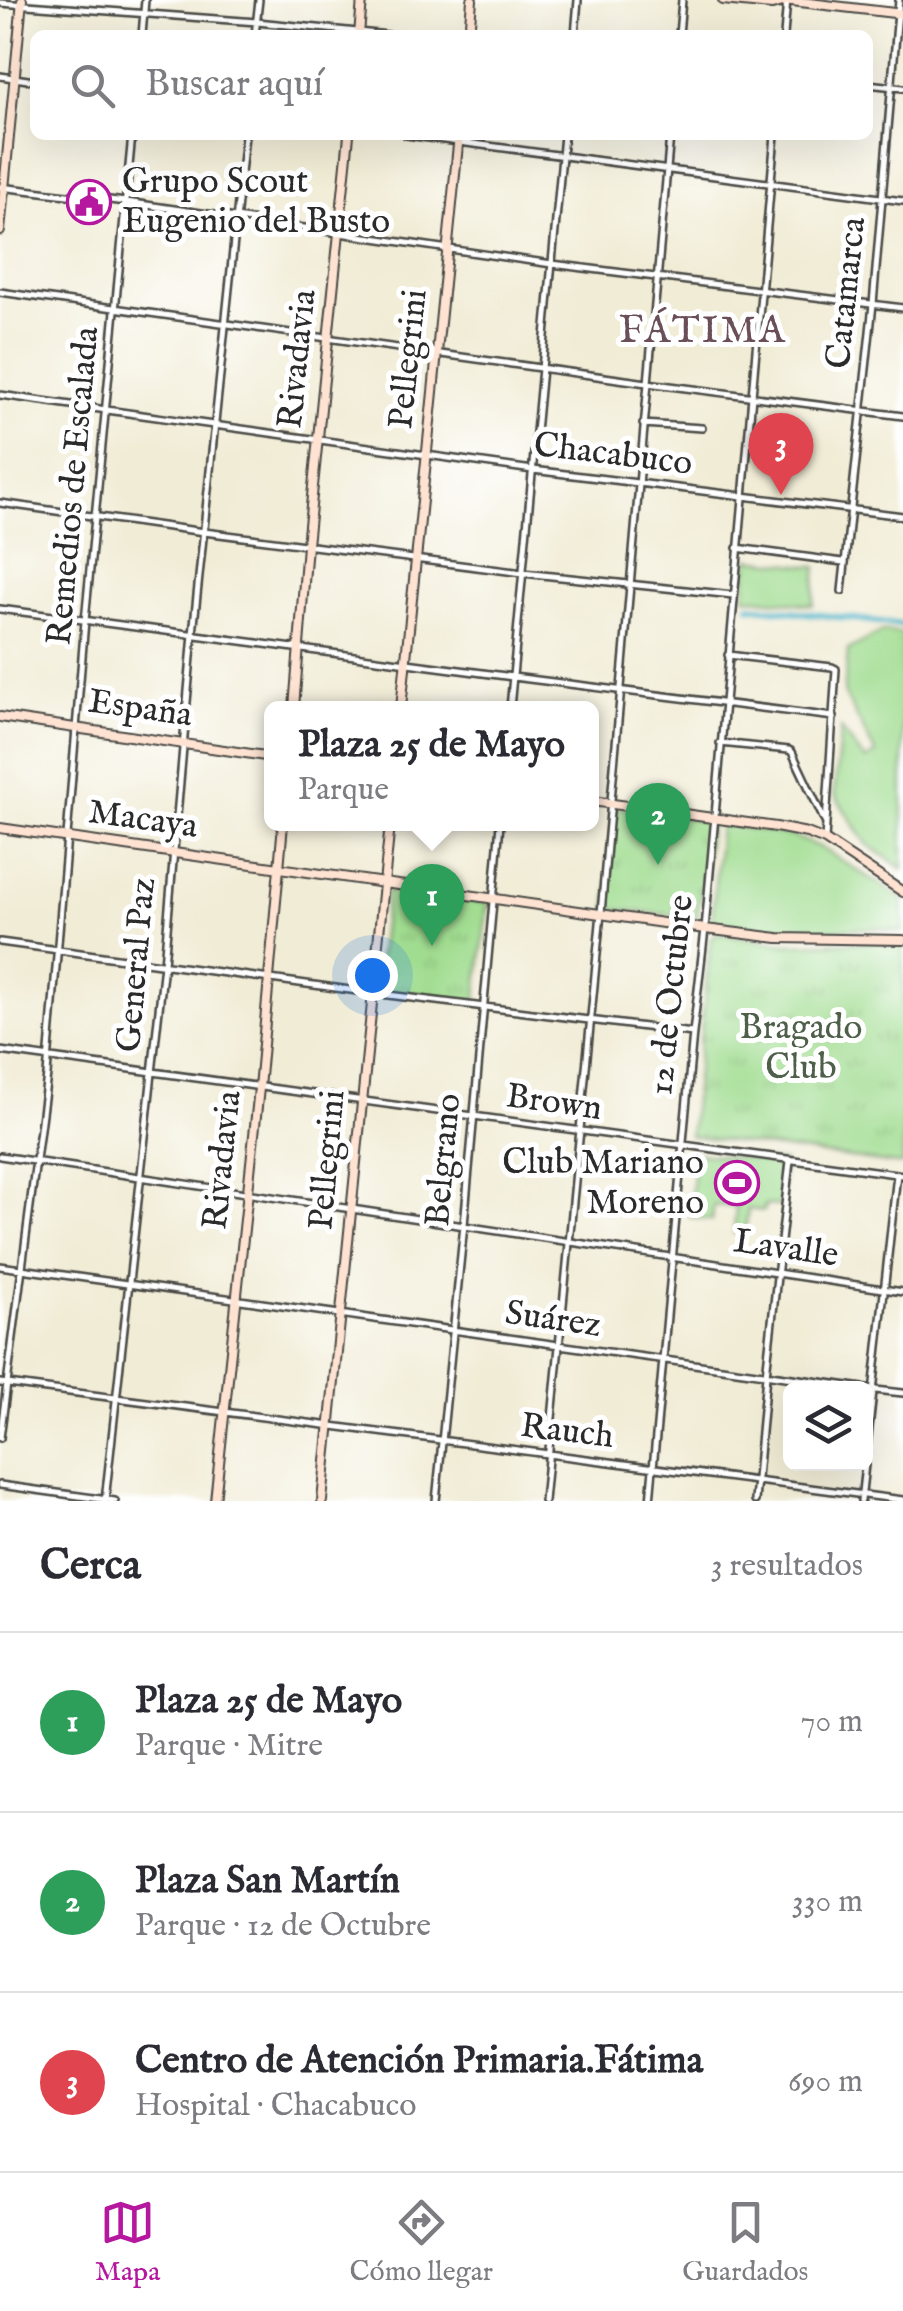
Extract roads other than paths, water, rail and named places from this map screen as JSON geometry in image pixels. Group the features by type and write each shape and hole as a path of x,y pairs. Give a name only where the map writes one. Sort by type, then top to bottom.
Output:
{"main road":[{"path":"359,30 362,0"},
{"path":"470,30 472,0"},
{"path":"723,0 772,5 786,0 900,14"},
{"path":"0,231 22,2"},
{"name":"Rivadavia","path":"294,701 348,140"},
{"name":"Pellegrini","path":"402,701 458,140"},
{"name":"España","path":"0,717 264,755"},
{"path":"599,802 776,826 808,834 824,840 903,892"},
{"name":"Macaya","path":"0,828 705,929 778,938 903,940"},
{"name":"Rivadavia","path":"215,1501 282,831"},
{"name":"Pellegrini","path":"322,1501 389,831"}],"street":[{"path":"142,30 145,0"},
{"path":"255,30 258,0"},
{"path":"575,30 578,0"},
{"path":"679,30 682,0"},
{"path":"784,30 786,0"},
{"name":"Catamarca","path":"842,592 899,0"},
{"path":"0,3 325,30"},
{"path":"0,76 30,80"},
{"path":"873,84 903,88"},
{"name":"Remedios de Escalada","path":"0,1438 48,1058 132,140"},
{"name":"General Paz","path":"105,1500 164,964 193,634 244,140"},
{"path":"464,140 562,157 903,201"},
{"path":"511,701 564,140"},
{"path":"544,1501 571,1242 669,140"},
{"name":"12 de Octubre","path":"650,1501 774,140"},
{"path":"2,188 903,308"},
{"path":"0,292 903,416"},
{"name":"Chacabuco","path":"0,395 532,470 903,516"},
{"path":"643,424 702,428"},
{"path":"0,503 523,573 733,595"},
{"path":"737,548 845,562"},
{"path":"0,608 834,717"},
{"path":"728,655 836,669 824,840"},
{"path":"720,743 792,752 826,824"},
{"name":"Belgrano","path":"436,1501 499,831"},
{"path":"0,942 693,1034"},
{"name":"Brown","path":"0,1052 900,1174"},
{"name":"Lavalle","path":"0,1156 903,1292"},
{"path":"755,1501 791,1160"},
{"path":"862,1498 900,1174"},
{"name":"Suárez","path":"0,1266 808,1381"},
{"name":"Rauch","path":"0,1383 862,1498 903,1500"},
{"name":"Suárez","path":"874,1390 903,1394"},
{"path":"0,1485 114,1501"}],"waterway":[{"path":"749,606 903,625"}],"place":[{"name":"Grupo Scout Eugenio del Busto","path":"89,202"},
{"name":"Centro de Atención Primaria.Fátima","path":"781,495"},
{"name":"Plaza San Martín","path":"658,865"},
{"name":"Plaza 25 de Mayo","path":"432,946"},
{"name":"Club Mariano Moreno","path":"737,1183"}],"district":[{"name":"FÁTIMA","path":"703,332"}],"park label":[{"name":"Bragado Club","path":"801,1048"}]}
